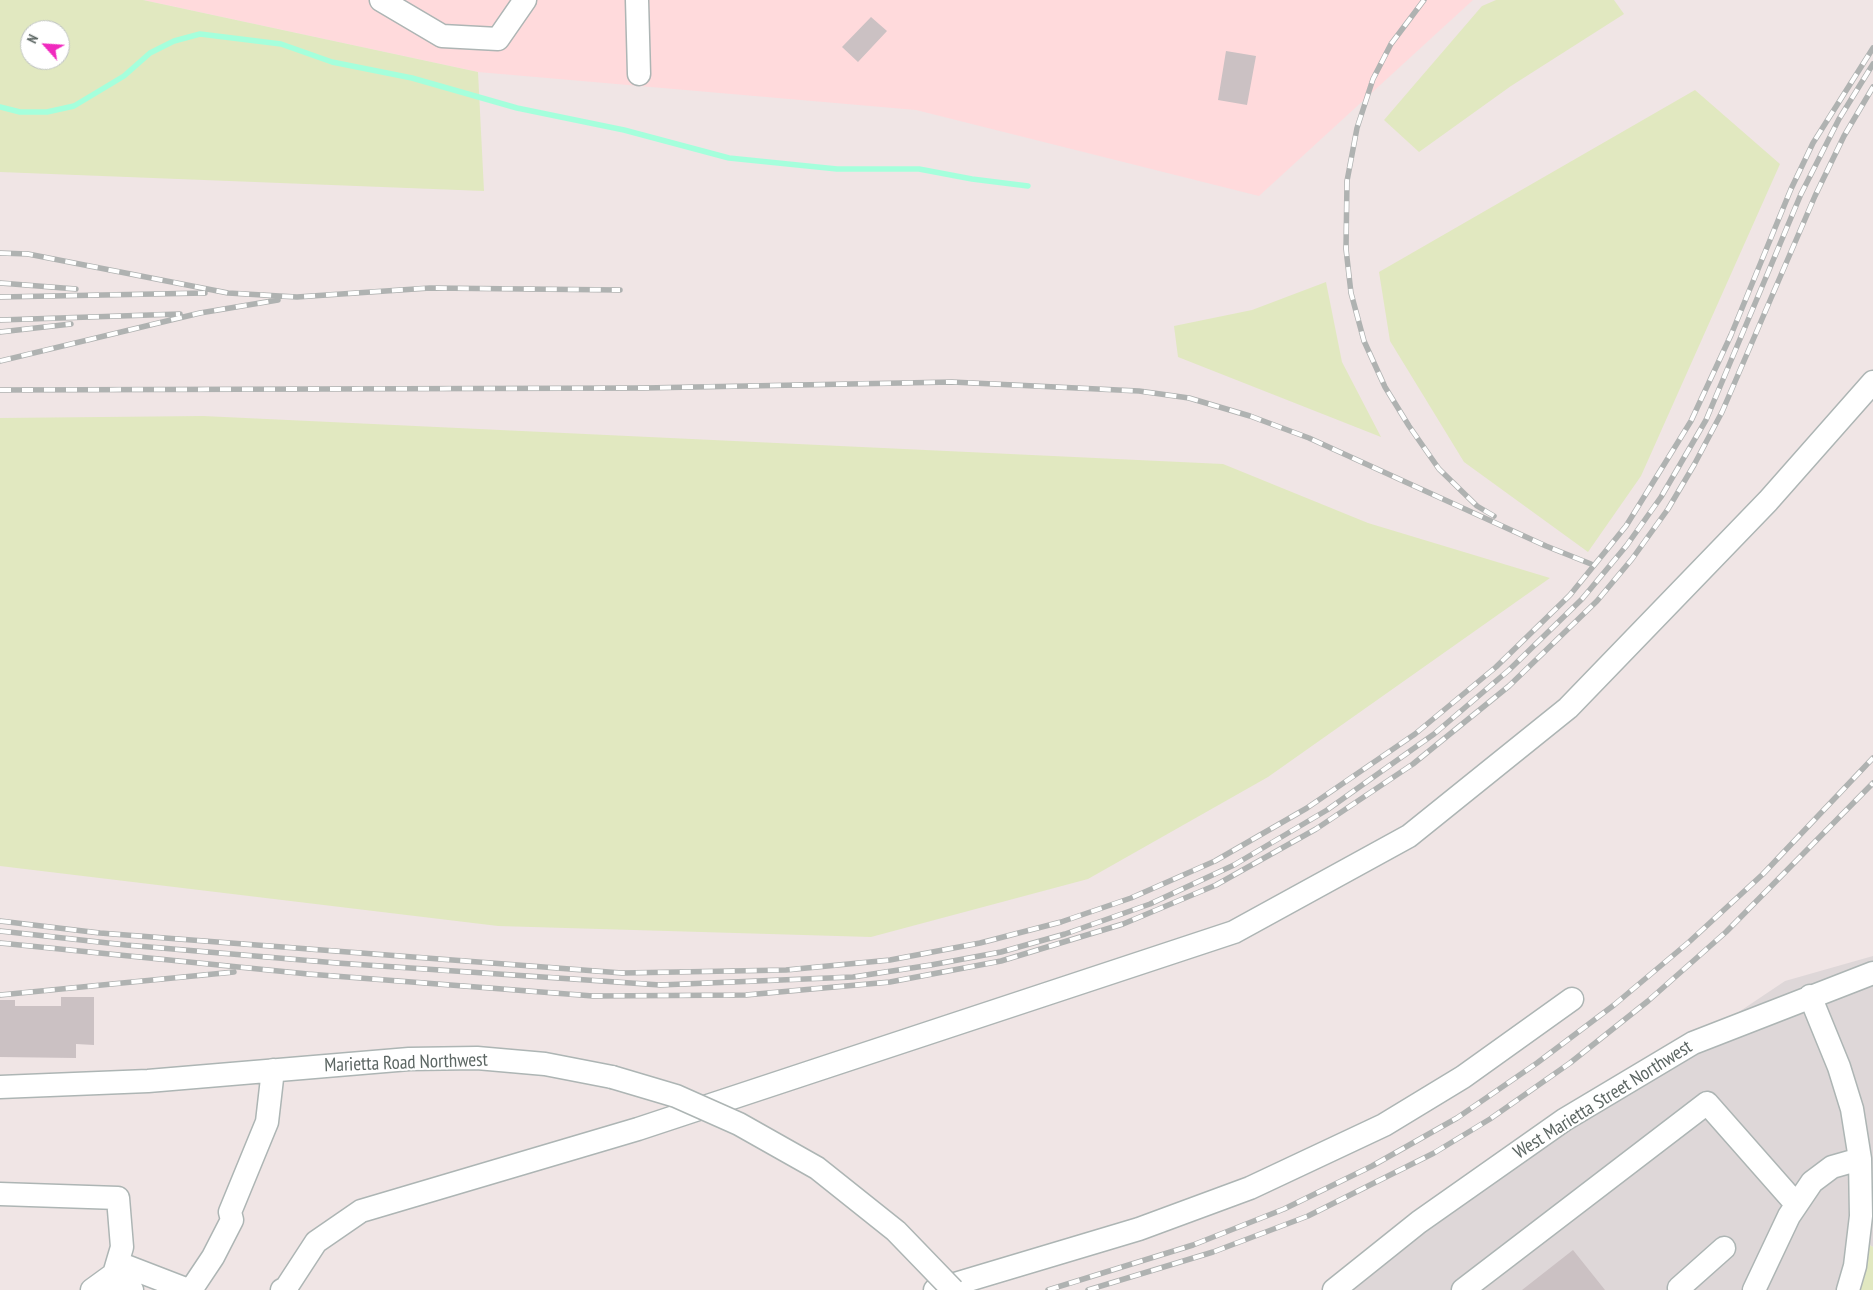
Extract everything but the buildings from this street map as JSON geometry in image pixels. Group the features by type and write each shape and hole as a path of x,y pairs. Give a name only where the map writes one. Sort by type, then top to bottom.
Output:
{"street":[{"path":"381,0 442,36 498,39 526,0"},
{"path":"637,0 639,74"},
{"path":"282,1290 286,1288 316,1242 360,1211 638,1128 1234,932 1409,836 1568,708 1768,501 1873,382"},
{"name":"West Marietta Street Northwest","path":"1334,1290 1419,1222 1564,1120 1693,1043 1873,973"},
{"path":"1810,996 1844,1084 1852,1109 1865,1167 1855,1266 1848,1290"},
{"path":"935,1290 1140,1229 1250,1188 1384,1125 1463,1077 1572,999"},
{"name":"Marietta Road Northwest","path":"0,1087 148,1081 410,1059 477,1058 545,1064 612,1077 676,1096 730,1120 817,1168 896,1231 953,1290"},
{"path":"105,1278 182,1289 223,1214 230,1212 267,1122 272,1070"},
{"path":"1463,1290 1707,1103 1796,1204"},
{"path":"1754,1290 1796,1204 1812,1182 1832,1167 1865,1167"},
{"path":"0,1194 118,1198 122,1247 105,1278"},
{"path":"1680,1290 1679,1288 1724,1248"},
{"path":"105,1278 132,1290"}],"shaded area":[{"path":"143,0 1473,0 1259,196 916,110 478,72"},
{"path":"1873,956 1873,1247 1866,1243 1844,1290 1324,1290 1785,981"}],"green space":[{"path":"0,0 143,0 478,72 484,191 0,172"},
{"path":"1496,0 1614,0 1624,14 1511,86 1419,152 1384,120 1482,6"},
{"path":"1695,90 1780,164 1641,476 1588,552 1464,462 1390,341 1379,272"},
{"path":"1326,282 1342,362 1381,437 1178,357 1174,326 1252,310"},
{"path":"203,416 1223,464 1368,523 1550,578 1268,777 1088,879 871,937 498,926 0,866 0,418"},
{"path":"1866,1243 1873,1247 1873,1290 1844,1290"}],"waterway":[{"path":"0,107 20,112 47,112 74,106 124,76 150,53 174,41 200,34 281,44 332,62 412,78 517,108 624,130 729,158 837,169 919,169 972,179 1028,186"}],"railway":[{"path":"1424,0 1391,44 1373,79 1357,128 1347,181 1346,249 1351,293 1364,341 1385,387 1409,426 1439,469 1477,506 1494,516"},
{"path":"0,921 100,933 622,973 786,970 890,960 980,943 1061,922 1131,898 1215,861 1307,808 1415,734 1496,667 1570,595 1626,526 1691,421 1731,335 1791,189 1813,143 1873,48"},
{"path":"0,931 126,945 337,963 660,985 853,977 931,965 1001,952 1065,934 1150,904 1234,865 1327,810 1434,734 1509,670 1582,599 1627,545 1661,497 1706,420 1801,194 1839,119 1873,64"},
{"path":"0,943 308,974 593,996 746,995 890,982 1001,961 1123,924 1216,885 1316,829 1413,764 1509,686 1597,601 1632,559 1668,509 1722,412 1815,196 1844,136 1873,87"},
{"path":"0,253 28,254 228,293 297,297 430,288 620,290"},
{"path":"0,283 76,289"},
{"path":"0,297 205,293"},
{"path":"0,361 200,313 278,300"},
{"path":"0,320 180,314"},
{"path":"0,332 71,324"},
{"path":"0,390 644,388 952,382 1139,391 1189,398 1250,416 1309,438 1546,546 1591,564"},
{"path":"1048,1290 1193,1245 1284,1209 1372,1166 1457,1118 1537,1063 1614,1005 1689,942 1763,874 1873,758"},
{"path":"1088,1290 1213,1252 1308,1216 1434,1153 1490,1119 1570,1063 1648,1001 1726,932 1873,783"},
{"path":"0,995 234,972"}]}
